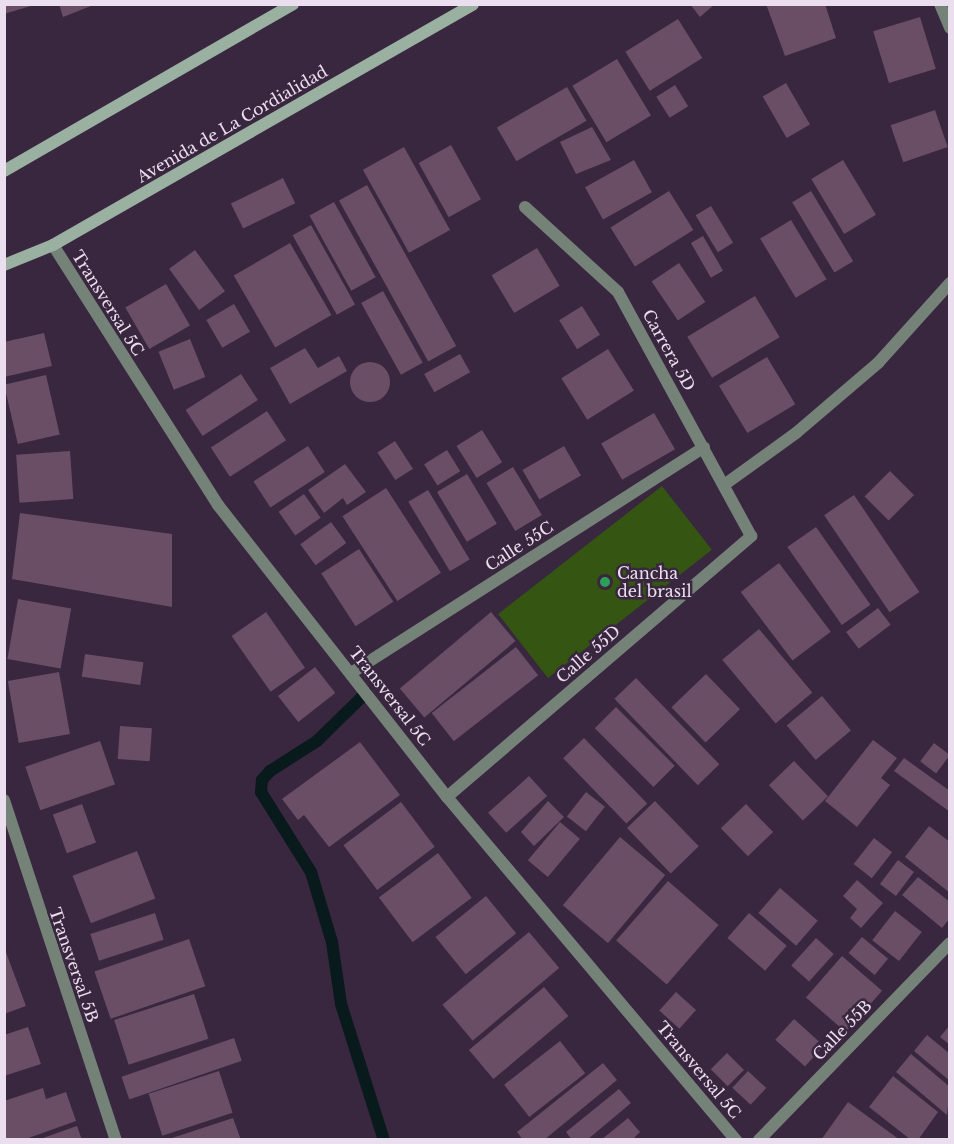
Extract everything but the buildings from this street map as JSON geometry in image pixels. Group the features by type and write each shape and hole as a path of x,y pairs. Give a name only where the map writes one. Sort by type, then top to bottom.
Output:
{"main road":[{"path":"4,171 292,4"},
{"name":"Avenida de La Cordialidad","path":"4,265 53,245 472,4"}],"street":[{"path":"940,4 950,28"},
{"name":"Carrera 5D","path":"525,207 618,292 705,447 751,536"},
{"name":"Transversal 5C","path":"53,245 218,505 447,797 736,1140"},
{"path":"724,485 796,433 878,363 950,283"},
{"name":"Calle 55C","path":"351,673 705,447"},
{"name":"Calle 55D","path":"447,797 751,536"},
{"name":"Transversal 5B","path":"4,800 116,1140"},
{"name":"Calle 55B","path":"759,1140 950,943"}],"green space":[{"name":"Cancha del brasil","path":"662,486 712,550 548,678 498,614"}],"waterway":[{"path":"366,693 317,741 270,771 262,780 261,792 311,872 332,942 341,1004 384,1140"}],"place":[{"name":"Cancha del brasil","path":"605,582"}]}
